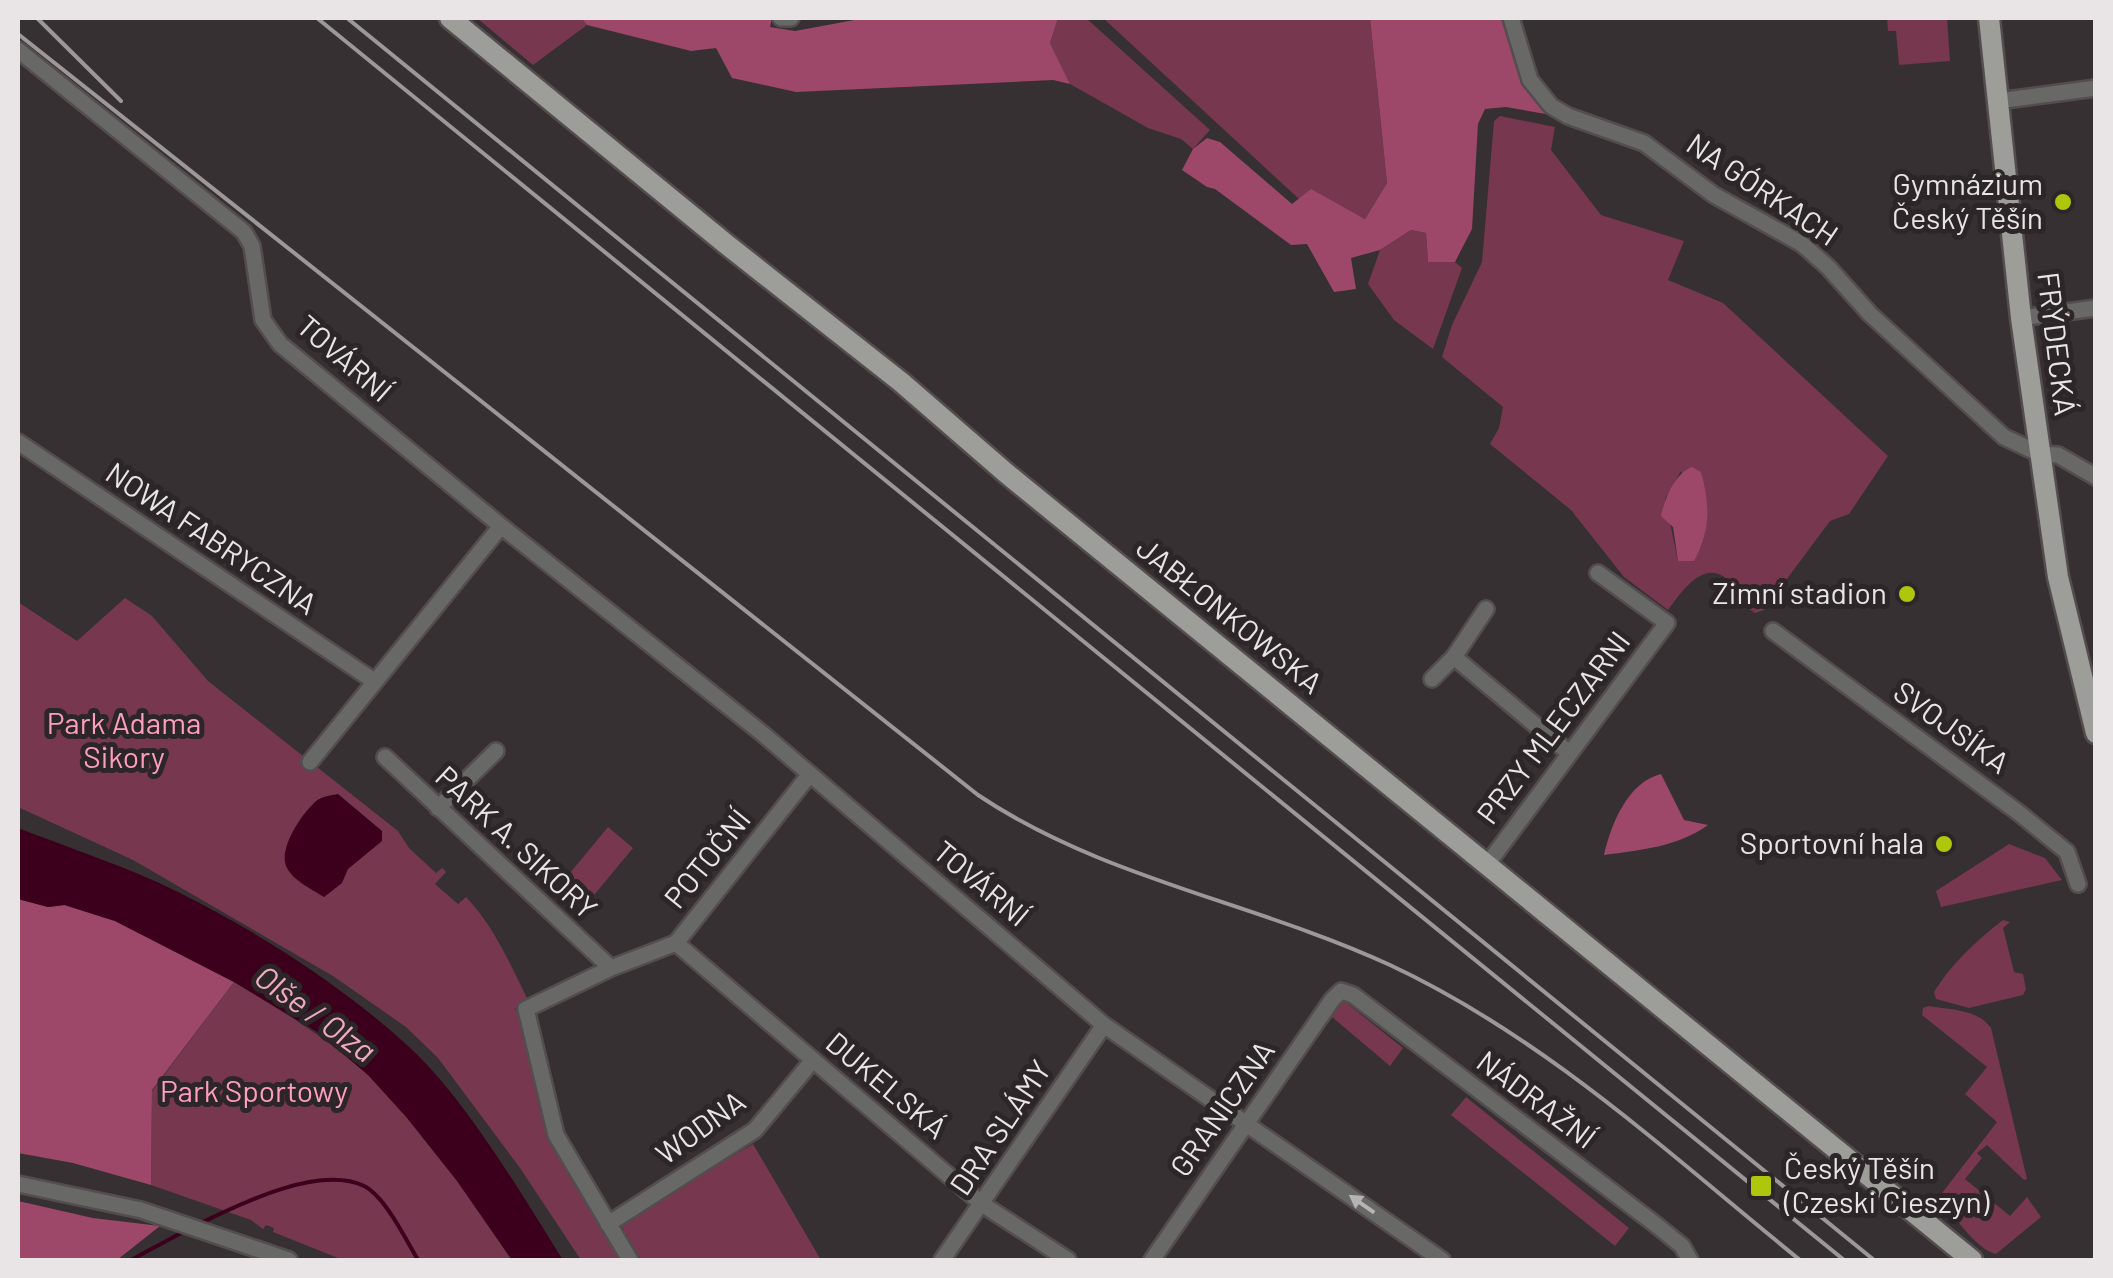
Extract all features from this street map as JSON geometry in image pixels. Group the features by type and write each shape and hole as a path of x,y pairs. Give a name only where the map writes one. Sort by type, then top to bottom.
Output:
{"main road":[{"name":"JABŁONKOWSKA","path":"450,18 902,382 1006,473 1972,1260"},
{"name":"FRÝDECKÁ","path":"1989,18 2008,100 2021,318 2058,577 2096,733"}],"street":[{"path":"781,18 791,18"},
{"name":"NA GÓRKACH","path":"1510,18 1530,80 1552,106 1568,116 1644,143 1714,195 1802,244 1870,314 2004,437 2040,454 2058,455 2096,477"},
{"name":"TOVÁRNÍ","path":"18,50 244,232 252,246 264,320 280,344 810,774 1104,1026 1442,1260"},
{"path":"2008,100 2096,88"},
{"path":"2021,318 2096,308"},
{"name":"NOWA FABRYCZNA","path":"18,442 374,681"},
{"path":"310,762 501,526"},
{"name":"PRZY MLECZARNI","path":"1486,866 1666,622 1598,573"},
{"path":"1432,679 1454,658 1486,609"},
{"name":"SVOJSÍKA","path":"1773,631 2019,812 2067,852 2078,884"},
{"path":"1454,658 1570,753"},
{"path":"438,808 496,751"},
{"name":"PARK A. SIKORY","path":"384,757 611,968"},
{"name":"POTOČNÍ","path":"608,1224 556,1136 526,1010 611,968 676,943 810,774"},
{"name":"DUKELSKÁ","path":"676,943 982,1204 1068,1260"},
{"name":"GRANICZNA","path":"1152,1260 1342,992"},
{"name":"NÁDRAŽNÍ","path":"1342,992 1353,995 1655,1224 1682,1246 1690,1260"},
{"name":"DRA SLÁMY","path":"942,1260 1104,1026"},
{"name":"WODNA","path":"608,1224 756,1130 813,1060"},
{"path":"18,1184 141,1210 288,1260"},
{"path":"608,1224 630,1260"}],"green space":[{"path":"477,18 581,18 587,25 533,65"},
{"path":"1058,18 1086,18 1210,130 1193,149 1181,139 1148,128 1070,84 1050,43"},
{"path":"1103,18 1370,18 1387,183 1365,219 1311,190 1299,199"},
{"path":"1887,18 1947,18 1950,61 1899,65 1896,31 1888,31"},
{"path":"1500,116 1555,127 1551,150 1601,215 1684,241 1668,280 1723,303 1888,456 1849,514 1830,521 1764,610 1751,611 1725,578 1707,573 1689,584 1668,610 1624,577 1571,510 1490,444 1499,428 1503,407 1442,357 1452,325 1482,262 1494,121","holes":["1681,471 1705,525 1694,560 1678,561 1665,499"]},
{"path":"1411,230 1426,233 1428,262 1455,262 1462,268 1433,349 1394,320 1368,284 1380,250"},
{"name":"Park Adama Sikory","path":"125,598 152,616 208,681 398,831 409,848 436,873 442,868 446,872 435,884 458,904 466,897 476,908 501,946 528,1000 515,1009 526,1028 550,1136 625,1260 581,1260 520,1168 438,1058 406,1027 333,976 133,860 18,807 18,602 77,641"},
{"path":"608,827 633,848 590,900 565,879"},
{"path":"2009,844 2045,858 2062,880 1941,907 1936,891"},
{"path":"2003,920 2010,922 2003,928 2014,972 2023,974 2023,995 1969,1008 1936,999 1934,992 1948,972"},
{"name":"Park Sportowy","path":"234,982 335,1048 387,1094 444,1163 512,1260 343,1260 273,1232 274,1228 266,1225 263,1229 251,1220 151,1185 152,1091"},
{"path":"1343,1000 1403,1048 1390,1066 1332,1017"},
{"path":"1923,1008 1971,1014 1991,1028 2027,1179 1987,1145 1977,1153 1982,1158 1965,1179 2010,1216 2027,1197 2041,1217 1996,1254 1964,1229 1942,1193 1997,1122 1965,1094 1987,1067 1922,1015"},
{"path":"1466,1097 1629,1228 1615,1246 1451,1115"},
{"path":"753,1144 821,1260 641,1260 619,1222"}],"shaded area":[{"path":"581,18 772,18 770,27 795,31 865,18 1058,18 1050,43 1070,84 1053,80 796,92 732,78 716,48 691,51 587,25"},
{"path":"1370,18 1506,18 1557,116 1506,107 1485,109 1478,124 1472,229 1455,262 1428,262 1426,233 1411,230 1380,250 1351,258 1356,289 1334,292 1307,244 1291,245 1215,189 1182,170 1193,149 1207,138 1220,142 1292,204 1311,189 1365,219 1387,183"},
{"path":"1692,467 1701,472 1704,484 1706,528 1694,561 1678,561 1673,527 1661,516 1676,480"},
{"path":"1661,774 1684,820 1708,825 1671,843 1604,855 1616,818 1630,795"},
{"path":"18,899 48,907 64,905 115,921 234,982 152,1090 151,1185 73,1163 18,1153"},
{"path":"18,1201 93,1218 160,1226 117,1260 18,1260"}],"water":[{"path":"338,794 382,831 382,841 348,869 342,883 324,897 289,871 286,850 293,831 310,807 320,799"},
{"name":"Olše / Olza","path":"18,828 180,893 270,943 355,1002 407,1045 450,1091 563,1260 512,1260 407,1118 368,1075 317,1032 234,982 115,921 65,905 48,907 18,899"}],"waterway":[{"path":"201,1223 281,1189 325,1180 346,1181 364,1186 380,1199 418,1260"},
{"path":"131,1260 183,1232"}],"railway":[{"path":"37,18 121,101"},
{"path":"317,18 1844,1260"},
{"path":"347,18 1874,1260"},
{"path":"18,34 978,795 1076,848 1338,943 1446,994 1501,1027 1604,1100 1800,1260"}],"place":[{"name":"Gymnázium Český Těšín","path":"2063,202"},
{"name":"Zimní stadion","path":"1907,594"},
{"name":"Sportovní hala","path":"1944,844"},
{"name":"Český Těšín (Czeski Cieszyn)","path":"1761,1186"}]}
